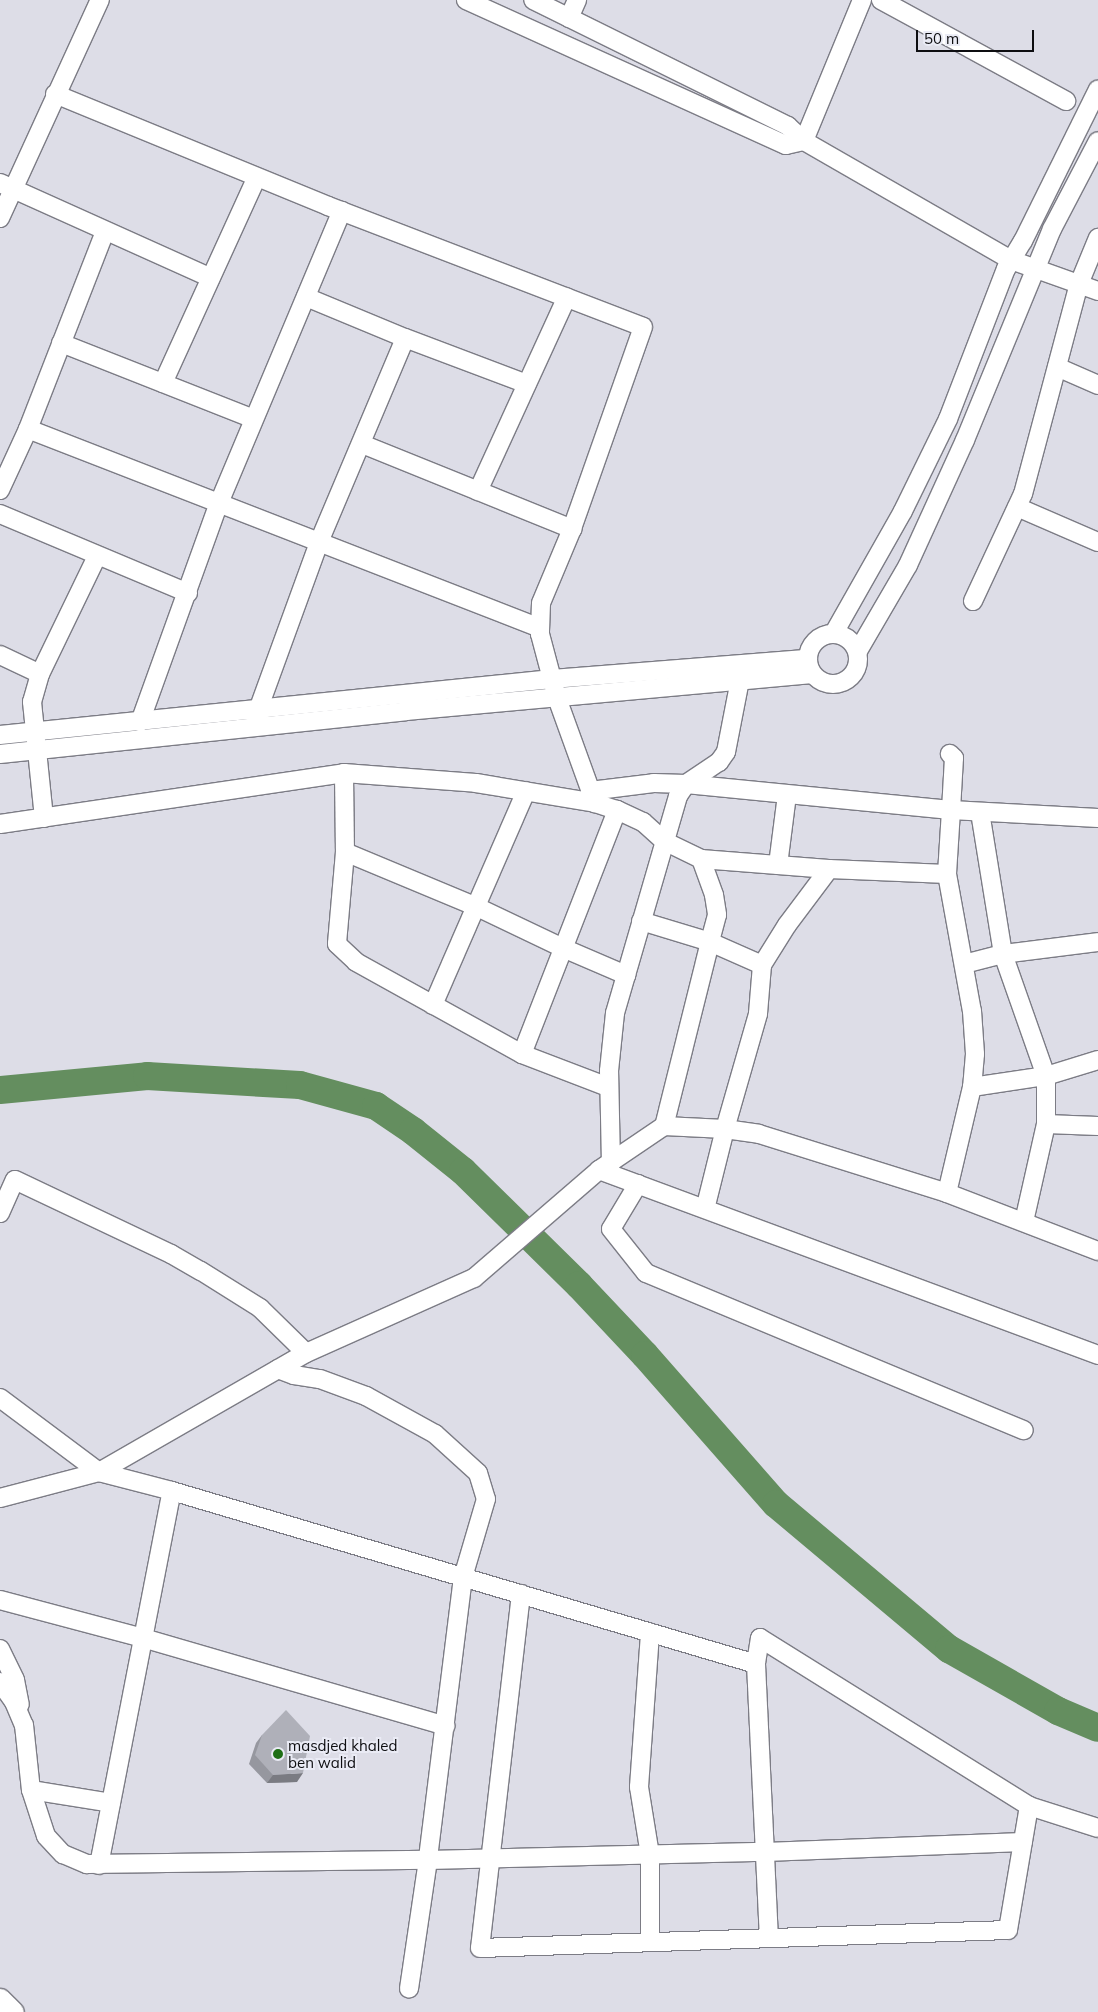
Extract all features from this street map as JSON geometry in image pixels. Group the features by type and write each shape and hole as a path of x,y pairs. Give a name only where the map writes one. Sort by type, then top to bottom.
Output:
{"main road":[{"path":"0,1999 13,2012"}],"street":[{"path":"0,218 6,186 55,94 100,0"},
{"path":"466,0 786,145 804,141"},
{"path":"533,0 788,126 804,141 1011,260 1098,291"},
{"path":"569,18 577,0"},
{"path":"804,141 862,0"},
{"path":"881,0 1066,101"},
{"path":"834,633 903,512 948,419 1002,278 1023,241 1098,89"},
{"path":"55,94 342,211 643,326 572,529 541,604 540,628 557,698 593,797 643,822 664,841 701,859 829,869 947,874"},
{"path":"858,651 849,638 834,633 818,638 809,651 810,666 825,683 841,683 854,674 858,667 858,651 908,565 965,440 1052,229 1098,141"},
{"path":"164,383 256,176"},
{"path":"6,186 211,278"},
{"path":"140,722 219,503 342,211"},
{"path":"0,490 28,429 105,232"},
{"path":"973,601 1023,494 1079,284 1098,238"},
{"path":"306,297 405,338 527,384"},
{"path":"478,491 567,297"},
{"path":"256,728 258,710 319,542 362,444 405,338"},
{"path":"61,343 254,419"},
{"path":"1057,367 1098,385"},
{"path":"28,429 540,628"},
{"path":"362,444 572,529"},
{"path":"1017,507 1098,542"},
{"path":"0,514 188,593"},
{"path":"44,818 32,702 40,674 97,556"},
{"path":"0,655 40,674"},
{"path":"0,735 35,733 552,679 810,666"},
{"path":"0,754 740,680 810,666"},
{"path":"600,1170 615,1013 641,921 678,796 686,784 720,762 726,752 740,680"},
{"path":"947,1193 972,1087 975,1054 964,964 947,874 954,758 950,754"},
{"path":"344,773 345,852 337,944 356,962 522,1054 608,1087"},
{"path":"0,824 344,773 476,783 593,797 654,783 686,784 951,810 1098,818"},
{"path":"433,1005 478,907 526,790"},
{"path":"778,865 787,795"},
{"path":"522,1054 617,810"},
{"path":"980,812 1003,954 1046,1076 1046,1124 1024,1222"},
{"path":"345,852 478,907 562,948 626,975"},
{"path":"664,1126 717,915 714,895 701,859"},
{"path":"705,1209 725,1129 758,1014 762,964 829,869"},
{"path":"641,921 710,942 762,964"},
{"path":"964,964 1003,954 1098,942"},
{"path":"972,1087 1046,1076 1098,1060"},
{"path":"1046,1124 1098,1126"},
{"path":"0,1498 99,1472 306,1353 474,1278 600,1170 664,1126 725,1129 759,1134 947,1193 1098,1251"},
{"path":"600,1170 1098,1355"},
{"path":"0,1213 15,1180 171,1254 201,1271 260,1308 306,1353"},
{"path":"638,1184 611,1229 646,1273 1024,1430"},
{"path":"278,1369 294,1375 320,1379 366,1396 435,1434 478,1473 486,1499 463,1577 428,1860 409,1989"},
{"path":"0,1398 99,1472 172,1491 756,1664"},
{"path":"99,1865 172,1491"},
{"path":"521,1594 480,1948 1008,1930 1030,1806"},
{"path":"0,1600 143,1638 445,1726"},
{"path":"650,1632 639,1787 650,1855 650,1942"},
{"path":"768,1938 756,1664 760,1638 1030,1806 1098,1828"},
{"path":"0,1649 15,1680 26,1737 31,1790 41,1825 54,1846 74,1860 99,1865 650,1855 1023,1842"},
{"path":"0,1682 20,1713"},
{"path":"31,1790 111,1803"}],"building":[{"name":"masdjed khaled ben walid","path":"286,1710 310,1736 303,1773 273,1775 255,1755 262,1735"}],"waterway":[{"path":"0,1090 147,1076 300,1085 376,1106 413,1131 463,1171 579,1285 645,1355 776,1504 949,1649 1058,1711 1098,1728"}],"place":[{"name":"masdjed khaled ben walid","path":"278,1754"}]}
